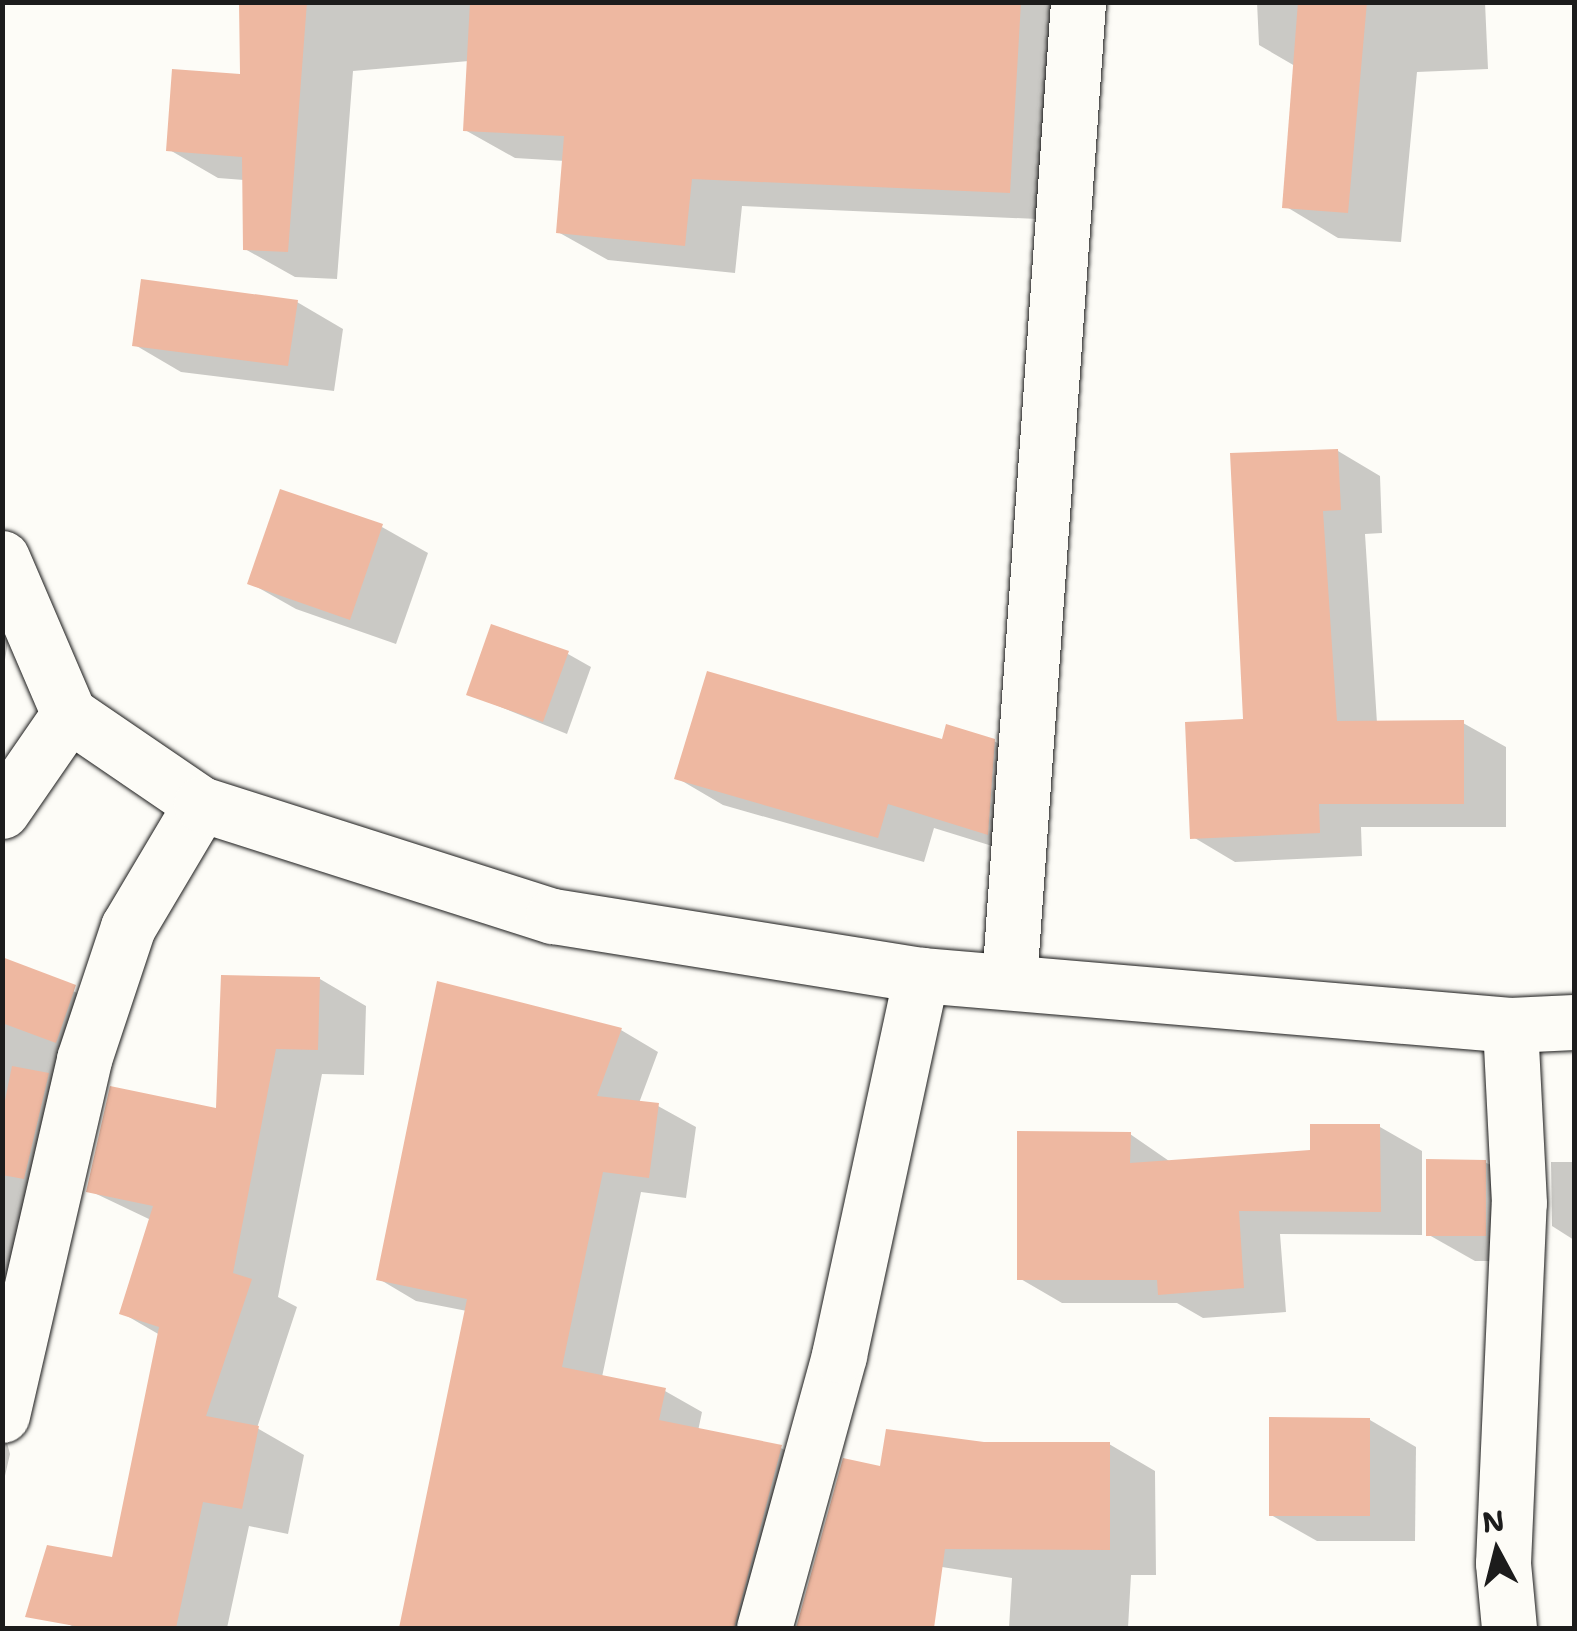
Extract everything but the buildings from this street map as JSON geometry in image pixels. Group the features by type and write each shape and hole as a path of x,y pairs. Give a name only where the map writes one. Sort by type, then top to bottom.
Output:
{"street":[{"path":"1008,982 1078,2"},
{"path":"2,558 69,714 201,804 553,916 921,975 1510,1025 1574,1022"},
{"path":"2,811 69,714"},
{"path":"2,1414 84,1059 128,927 201,804"},
{"path":"764,1628 840,1355 921,975"},
{"path":"1509,1628 1503,1563 1519,1202 1510,1025"}]}
